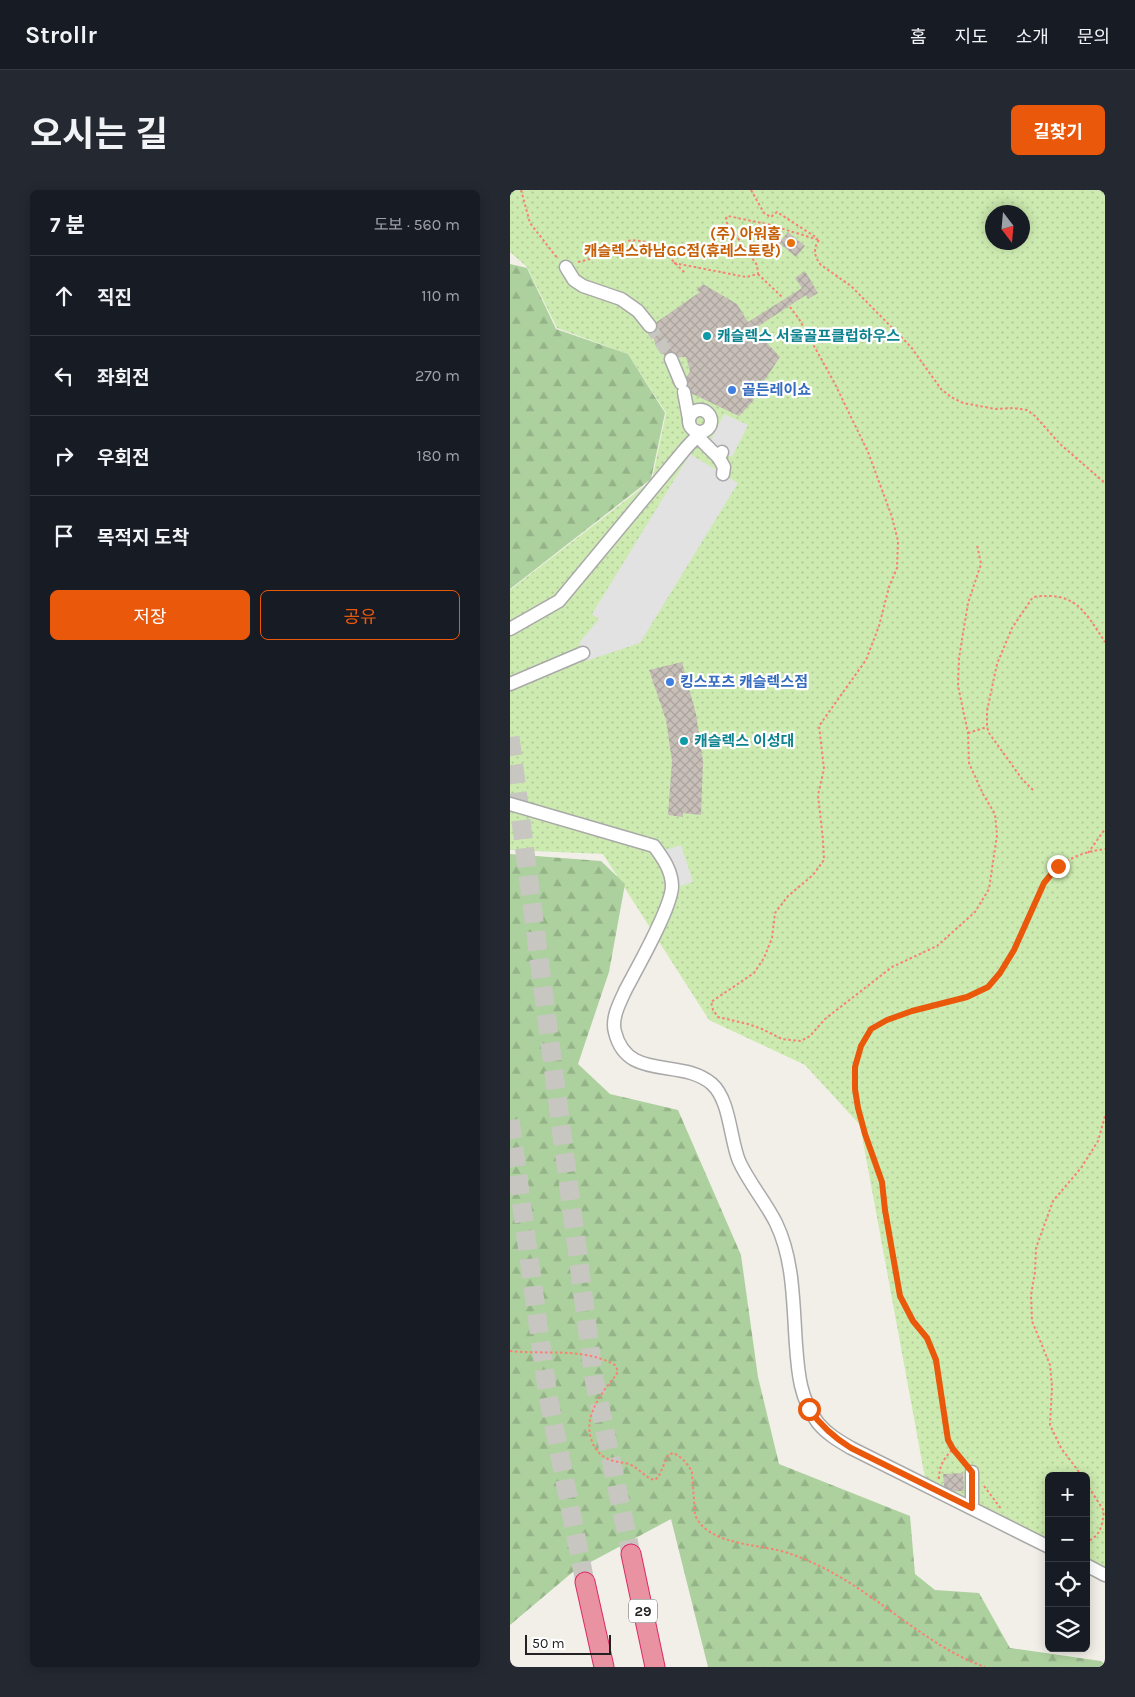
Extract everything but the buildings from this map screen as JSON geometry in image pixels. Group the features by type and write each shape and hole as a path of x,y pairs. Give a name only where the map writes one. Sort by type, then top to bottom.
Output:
{"highway":[{"name":"29","path":"631,1554 656,1667"},
{"path":"585,1582 604,1667"}],"lane":[{"path":"566,267 574,280 584,286 621,299 638,311 650,326"},
{"path":"671,359 682,387 690,427 720,455 724,474"},
{"path":"510,629 559,601 687,453 699,434 707,430 711,424 709,414 703,410 696,411 689,419"},
{"path":"510,684 583,653"},
{"path":"510,804 654,846 670,872 672,887 668,905 620,1002 614,1021 615,1032 627,1056 637,1062 685,1071 701,1077 712,1084 720,1094 739,1160 753,1186 770,1210 780,1231 791,1280 799,1378 803,1396 819,1424 833,1437 851,1448 1045,1544"},
{"path":"972,1472 972,1508"},
{"path":"1090,1567 1105,1574"}],"path":[{"path":"521,190 530,223 553,256 566,267 598,257 615,246 631,240 648,242 664,252 685,273"},
{"path":"751,190 764,213 771,217"},
{"path":"767,224 777,212 819,240"},
{"path":"783,298 758,274 757,265 726,218 728,216 767,224 819,240"},
{"path":"819,240 815,247 817,260 821,265 851,286 911,347 941,389 951,397 963,402 996,409 1013,408 1027,410 1035,416 1060,444 1105,484"},
{"path":"674,262 746,277 758,274"},
{"path":"790,307 799,319 834,382 868,452 892,517 898,541 897,568 889,587 866,660 820,726 820,745 824,769 818,795 824,860 813,875 788,896 775,913 772,938 764,958 754,973 711,1002 713,1010 718,1017 762,1028 782,1039 801,1041 810,1036 825,1019 892,967 937,946 975,912 989,889 997,835 995,814 983,794 969,763 968,733 958,686 959,658 968,603 981,564 977,545"},
{"path":"1033,790 1022,779 989,734 987,727 987,711 997,664 1012,628 1033,597 1051,594 1073,601 1089,618 1105,642"},
{"path":"968,733 987,727"},
{"path":"1088,853 1105,829"},
{"path":"1003,1512 948,1440 936,1360 927,1338 913,1321 900,1296 882,1182 858,1108 855,1089 855,1067 861,1046 871,1029 879,1024 912,1011 967,997 988,987 1000,973 1014,950 1044,883 1058,866 1077,856 1105,849"},
{"path":"1079,1472 1061,1448 1050,1425 1052,1387 1050,1365 1032,1321 1031,1295 1035,1272 1036,1248 1053,1201 1081,1168 1098,1141 1105,1116"},
{"path":"510,1351 572,1352 600,1358 615,1365 618,1371 616,1376 595,1404 589,1421 591,1439 599,1454 632,1466 650,1479 655,1480 659,1476 668,1455 674,1453 690,1466 695,1515 706,1530 728,1540 790,1553 826,1570 863,1591 903,1622 931,1640 985,1667"},
{"path":"939,1482 939,1472 944,1458 953,1449"},
{"path":"1090,1489 1104,1511 1102,1526 1095,1538 1090,1540"}],"green space":[{"path":"510,190 1105,190 1105,1571 1090,1564 1090,1472 1045,1472 1045,1540 925,1478 860,1125 805,1065 709,1020 603,854 510,850 510,590 652,480 666,413 628,354 557,328 527,267 510,252"},
{"path":"510,264 527,268 556,329 628,354 665,413 651,479 510,589"},
{"path":"510,854 601,861 625,884 609,972 578,1064 610,1094 678,1110 741,1255 758,1377 779,1464 910,1516 915,1574 935,1590 979,1593 1010,1648 1101,1661 1105,1664 1105,1667 708,1667 671,1519 574,1571 510,1625"}],"shaded area":[{"path":"724,414 748,425 732,457 708,446"},
{"path":"690,454 738,483 640,643 586,661 579,643 599,619 592,614"},
{"path":"681,845 693,882 677,887 665,850"}],"tunnel":[{"path":"650,326 671,359"},
{"path":"510,737 594,1379 631,1554"},
{"path":"510,1120 548,1396 585,1582"}],"place":[{"name":"(주) 아워홈 캐슬렉스하남GC점(휴레스토랑)","path":"791,243"},
{"name":"캐슬렉스 서울골프클럽하우스","path":"707,336"},
{"name":"골든레이쇼","path":"732,390"},
{"name":"킹스포츠 캐슬렉스점","path":"670,682"},
{"name":"캐슬렉스 이성대","path":"684,741"}],"route":[{"path":"809,1409 819,1424 833,1437 851,1448 972,1508 972,1472 948,1440 936,1360 927,1338 913,1321 900,1296 882,1182 858,1108 855,1089 855,1067 861,1046 871,1029 887,1020 912,1011 967,997 988,987 1000,973 1014,950 1044,883 1058,866"}]}
